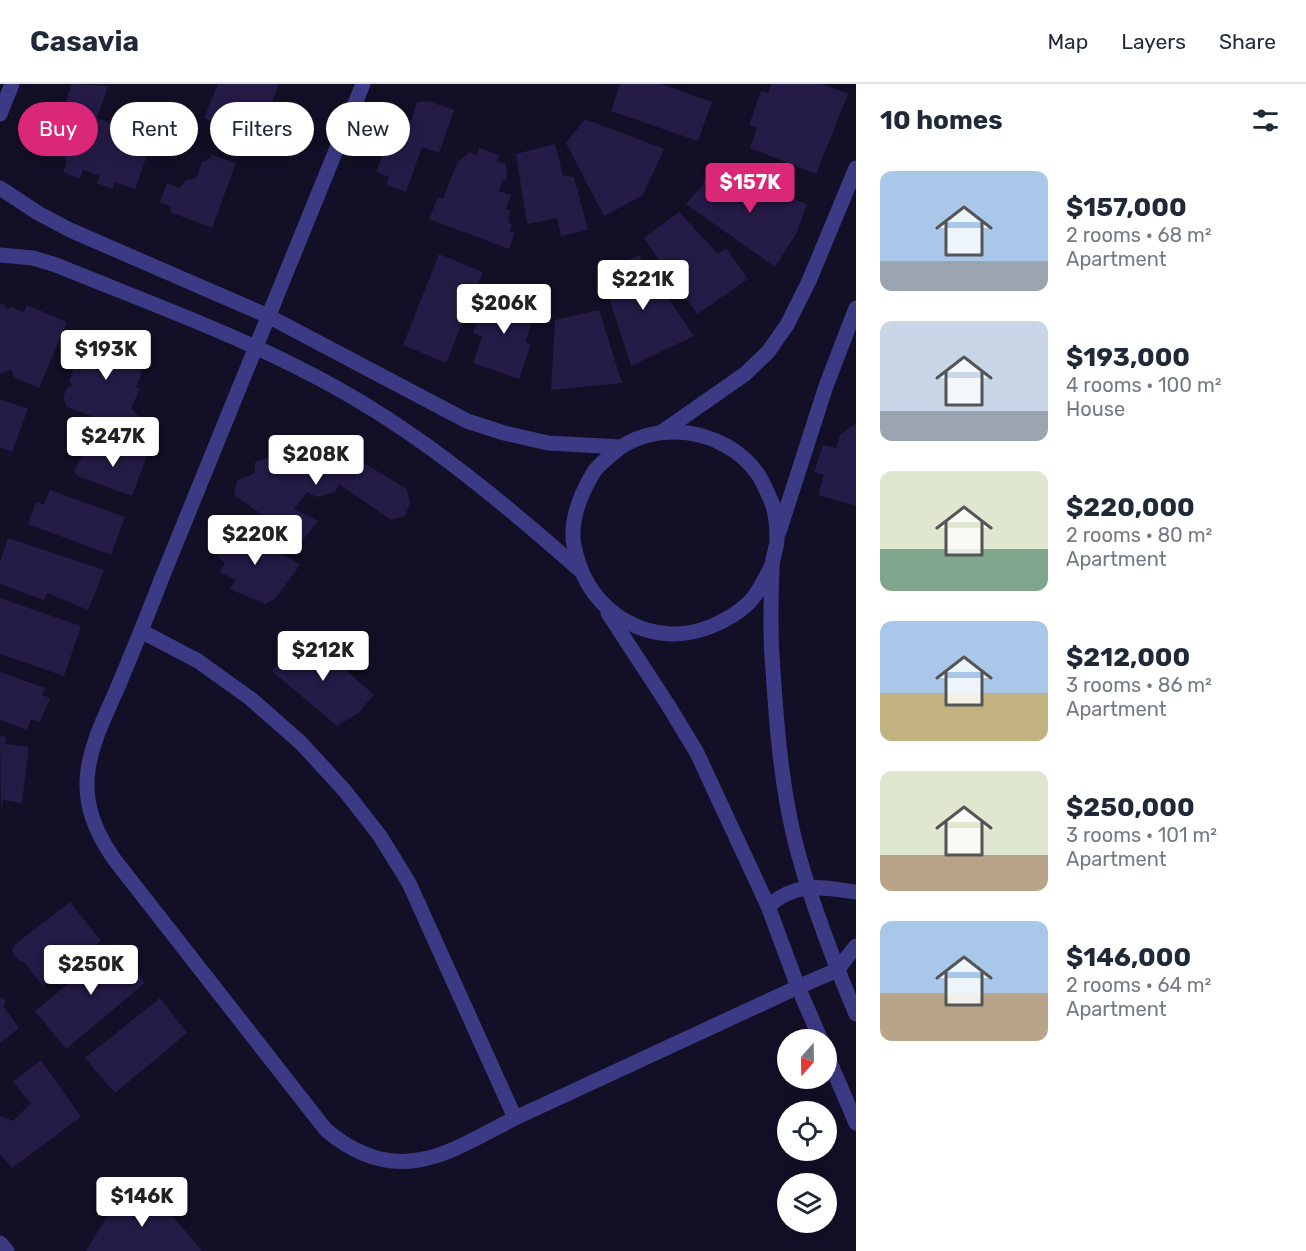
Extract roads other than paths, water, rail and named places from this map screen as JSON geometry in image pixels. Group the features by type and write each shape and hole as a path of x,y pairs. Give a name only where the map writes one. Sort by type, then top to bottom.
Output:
{"street":[{"path":"0,114 12,84"},
{"path":"363,84 254,347 92,750 87,773 87,796 92,819 101,840 320,1122 342,1143 359,1152 378,1159 398,1162 438,1156 514,1118 837,970 856,946"},
{"path":"662,432 745,374 768,352 787,325 809,281 856,168"},
{"path":"0,188 38,213 70,230 268,316 467,421 504,433 548,443 620,447"},
{"path":"0,255 33,258 56,265 254,347 343,392 408,433 488,492 580,572"},
{"path":"856,308 825,386 777,541 772,565 772,651 783,778 795,838 808,886 837,970 856,1014"},
{"path":"777,541 773,505 757,473 731,448 698,434 662,432 640,437 620,447 594,471 578,502 573,537 580,572 589,588 662,696 697,753 768,906 816,1029"},
{"path":"601,603 629,624 662,634 698,632 730,619 747,604 755,596 772,565"},
{"path":"141,631 198,661 251,699 301,743 345,791 373,827 409,884 514,1118"},
{"path":"768,906 789,892 808,886 856,892"},
{"path":"837,1078 856,1122"},
{"path":"0,1243 7,1251"}]}
